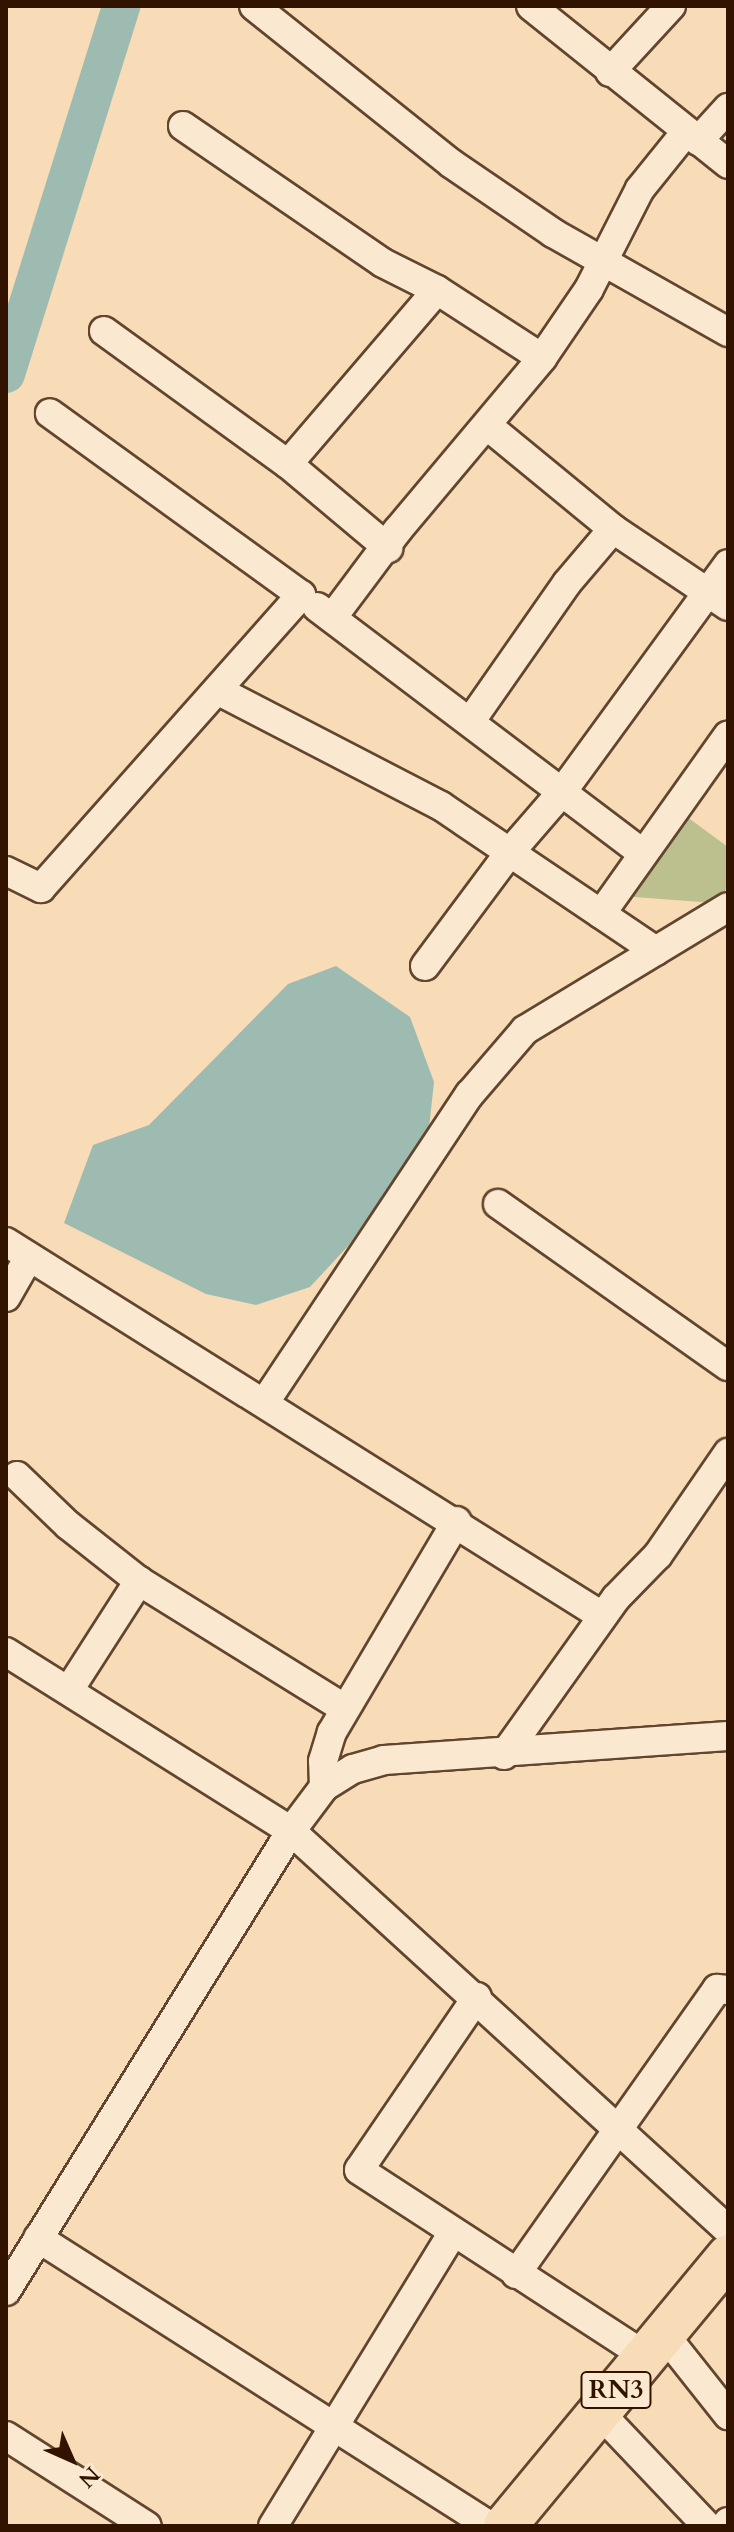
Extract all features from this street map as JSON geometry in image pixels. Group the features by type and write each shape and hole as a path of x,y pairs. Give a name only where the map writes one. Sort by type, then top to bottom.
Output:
{"highway":[{"name":"RN3","path":"505,2526 654,2344 724,2271"}],"street":[{"path":"254,6 452,164 603,260 728,332"},
{"path":"531,6 728,164"},
{"path":"610,72 671,6"},
{"path":"332,618 542,358 603,260 640,189 692,137 728,108"},
{"path":"183,126 383,263 437,290 542,358"},
{"path":"288,464 437,290"},
{"path":"104,331 288,464 388,548"},
{"path":"50,413 332,618 641,852"},
{"path":"489,427 613,529 718,599"},
{"path":"470,722 567,583 613,529"},
{"path":"425,966 510,852 718,599 728,564"},
{"path":"6,871 41,888 301,595"},
{"path":"219,691 362,762 510,852 656,951"},
{"path":"601,914 641,852 728,735"},
{"path":"265,1402 461,1106 525,1030 728,907"},
{"path":"498,1204 728,1366"},
{"path":"6,1297 18,1250 457,1521 602,1616"},
{"path":"504,1755 602,1616 658,1555 728,1453"},
{"path":"17,1476 68,1525 139,1581 344,1708"},
{"path":"324,1787 327,1746 344,1708 457,1521"},
{"path":"69,1690 139,1581"},
{"path":"6,1652 291,1831 477,1997 728,2230"},
{"path":"6,2291 291,1831 324,1787 353,1769 384,1760 504,1755 728,1736"},
{"path":"516,2274 717,1989 728,1990"},
{"path":"477,1997 359,2170 516,2274 654,2344 728,2415"},
{"path":"273,2526 453,2232"},
{"path":"38,2238 336,2424 490,2526"},
{"path":"598,2411 707,2526"},
{"path":"6,2436 118,2518 147,2526"}],"green space":[{"path":"679,811 728,847 728,887 714,903 621,896"}],"water":[{"path":"336,966 410,1017 434,1082 429,1128 349,1245 310,1287 256,1305 206,1294 64,1223 93,1145 149,1125 288,984"}],"waterway":[{"path":"6,374 121,6"}]}
